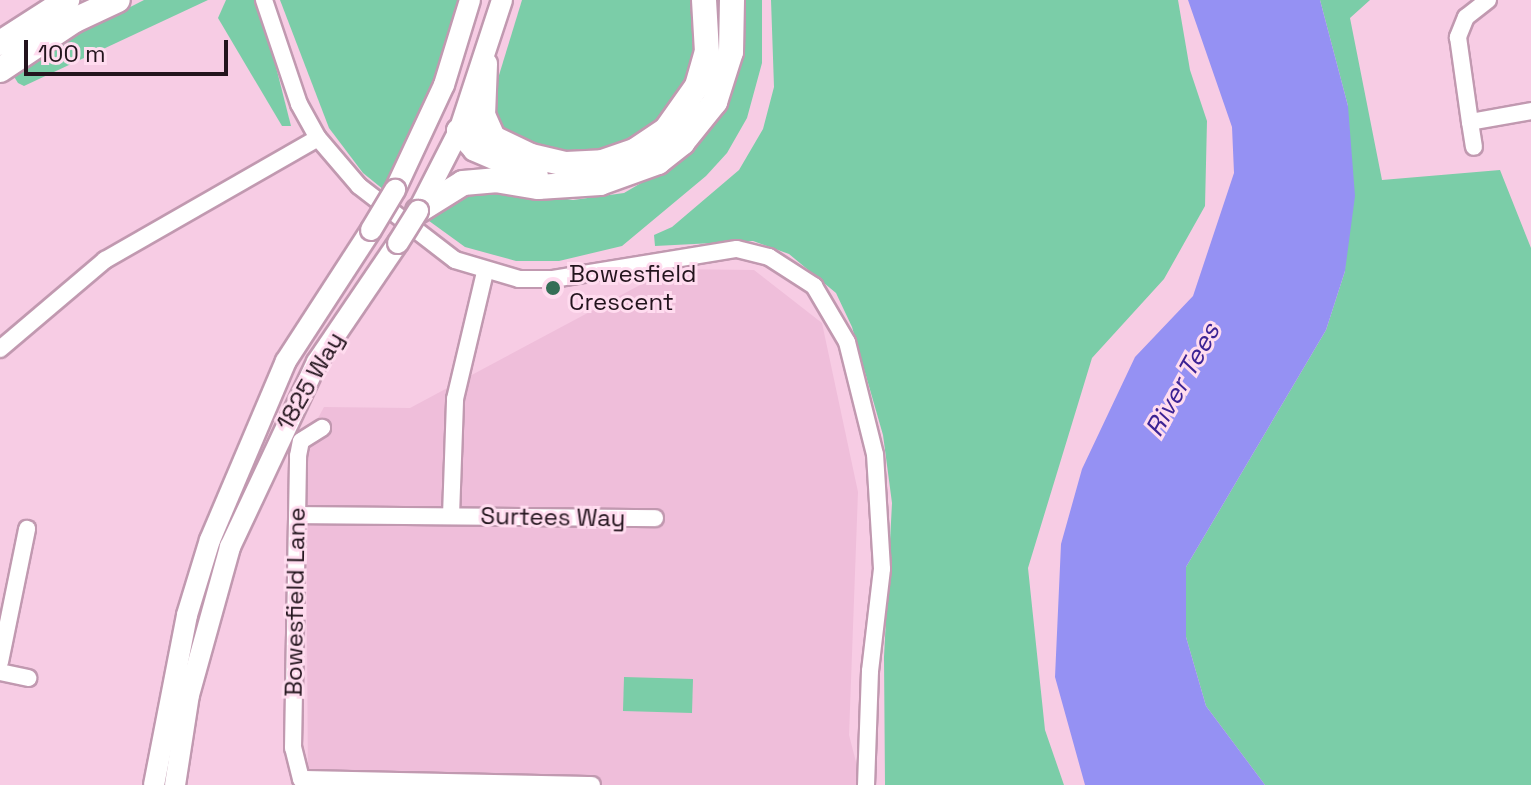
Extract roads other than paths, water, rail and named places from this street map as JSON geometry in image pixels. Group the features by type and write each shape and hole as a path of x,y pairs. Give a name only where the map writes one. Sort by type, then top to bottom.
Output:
{"highway":[{"path":"0,36 45,0"},
{"path":"0,43 67,0"},
{"path":"0,70 75,20 118,0"},
{"path":"459,131 493,137 531,156 566,164 602,162 652,141 678,117 700,78 708,33 704,0"},
{"path":"418,211 463,183 569,184 637,172 670,153 699,125 725,77 732,0"},
{"path":"485,64 483,115 493,137"},
{"path":"459,131 475,149 514,168 569,184"}],"main road":[{"name":"1825 Way","path":"154,785 187,615 210,540 286,361 395,190 432,117 470,0"},
{"name":"1825 Way","path":"175,785 189,695 230,547 306,381 418,211 459,131 485,64 502,0"},
{"path":"432,117 459,131"}],"street":[{"path":"264,0 299,104 318,138 359,186 400,222 455,260 485,272 553,279 737,249 795,270 833,311 864,395 882,529 866,785"},
{"path":"1474,147 1458,37 1466,17 1488,0"},
{"path":"1470,122 1531,111"},
{"path":"2,342 105,260 318,138"},
{"name":"Surtees Way","path":"451,516 455,399 485,272"},
{"name":"Bowesfield Lane","path":"298,782 293,748 301,441 322,428"},
{"name":"Surtees Way","path":"297,515 655,518"},
{"path":"0,662 8,582 27,529"},
{"path":"0,672 28,678"},
{"path":"298,782 592,785"}],"water":[{"name":"River Tees","path":"1188,0 1320,0 1348,106 1355,196 1345,271 1326,330 1186,567 1186,637 1206,706 1265,785 1085,785 1055,677 1061,544 1082,469 1135,357 1193,296 1234,173 1232,127"}],"place":[{"name":"Bowesfield Crescent","path":"553,288"}]}
